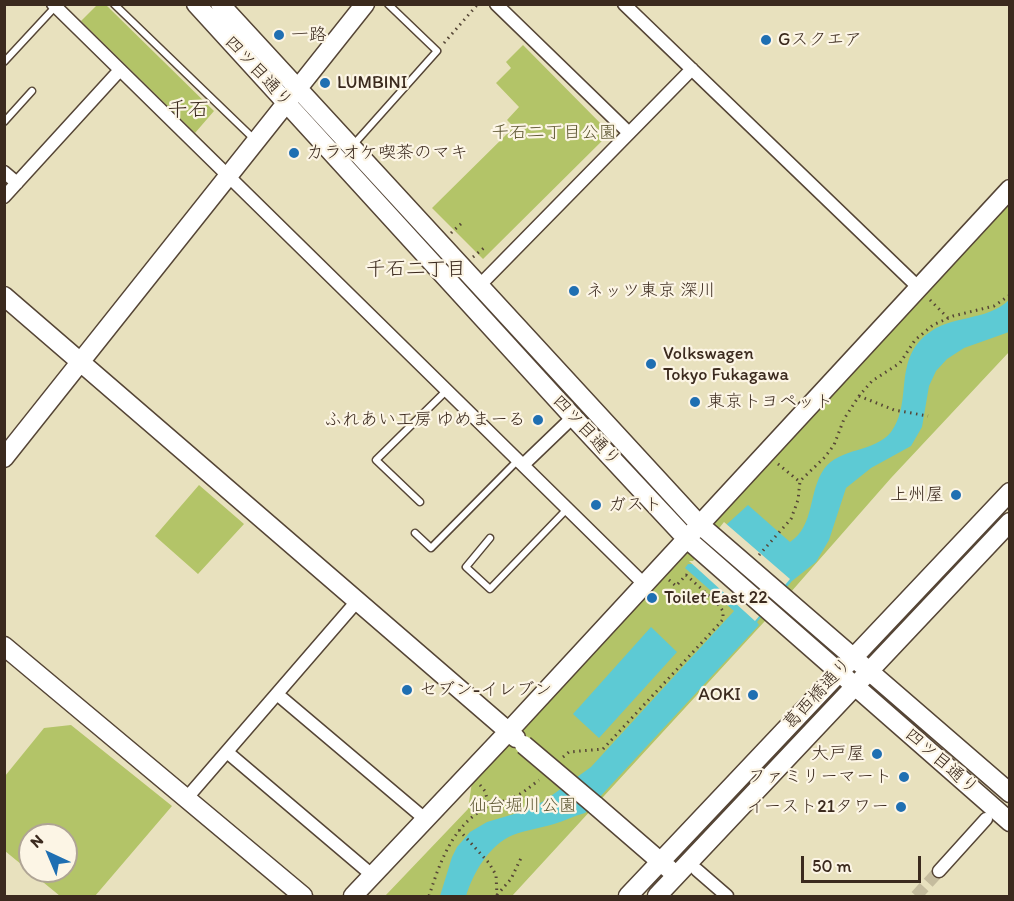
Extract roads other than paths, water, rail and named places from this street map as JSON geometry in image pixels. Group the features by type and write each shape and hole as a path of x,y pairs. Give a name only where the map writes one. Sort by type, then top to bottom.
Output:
{"main road":[{"name":"四ツ目通り","path":"196,4 351,147 704,528 1010,793"},
{"name":"四ツ目通り","path":"220,4 292,95 573,417 691,542 1010,822"},
{"path":"4,458 365,4"},
{"path":"353,897 658,569 691,542 704,528 765,453 926,290 1010,189"},
{"path":"4,296 676,876"},
{"name":"葛西橋通り","path":"628,897 1010,492"},
{"name":"葛西橋通り","path":"657,897 1010,522"},
{"path":"4,646 303,897"}],"street":[{"path":"496,4 628,132"},
{"path":"624,4 926,290"},
{"path":"54,6 644,584"},
{"path":"480,285 692,69"},
{"path":"4,197 119,71"},
{"path":"4,172 17,183"},
{"path":"521,463 573,417"},
{"path":"185,800 358,600"},
{"path":"277,694 425,819"},
{"path":"227,752 372,875"},
{"path":"939,871 986,819"},
{"path":"697,870 728,897"}],"lane":[{"path":"114,4 256,142"},
{"path":"351,147 437,51 388,4"},
{"path":"4,62 54,6"},
{"path":"4,122 32,92"},
{"path":"420,502 376,460 446,391"},
{"path":"415,533 431,548 521,463"},
{"path":"490,538 466,567 490,589 567,508"}],"water":[{"path":"1009,300 1009,332 964,348 947,359 936,371 929,386 922,427 911,446 871,468 846,488 829,540 816,562 792,581 757,622 759,625 585,813 518,833 504,840 483,861 466,896 440,896 452,857 470,832 487,822 524,811 544,801 591,767 734,611 685,568 688,564 695,564 726,525 748,505 790,542 804,527 815,488 824,469 839,457 876,444 891,432 901,408 906,370 916,346 936,328 990,312"},
{"path":"651,627 677,652 599,738 573,714"}],"tunnel":[{"path":"916,896 939,871"}],"place":[{"name":"一路","path":"279,35"},
{"name":"Gスクエア","path":"766,40"},
{"name":"LUMBINI","path":"325,83"},
{"name":"カラオケ喫茶のマキ","path":"294,153"},
{"name":"ネッツ東京 深川","path":"574,291"},
{"name":"Volkswagen Tokyo Fukagawa","path":"651,364"},
{"name":"東京トヨペット","path":"695,402"},
{"name":"ふれあい工房 ゆめまーる","path":"538,420"},
{"name":"上州屋","path":"956,495"},
{"name":"ガスト","path":"596,505"},
{"name":"Toilet East 22","path":"652,598"},
{"name":"セブン-イレブン","path":"407,690"},
{"name":"AOKI","path":"753,695"},
{"name":"大戸屋","path":"877,754"},
{"name":"ファミリーマート","path":"904,777"},
{"name":"イースト21タワー","path":"901,807"}],"district":[{"name":"千石","path":"188,111"},
{"name":"千石二丁目","path":"416,270"}],"park label":[{"name":"千石二丁目公園","path":"554,133"},
{"name":"仙台堀川公園","path":"523,806"}]}
